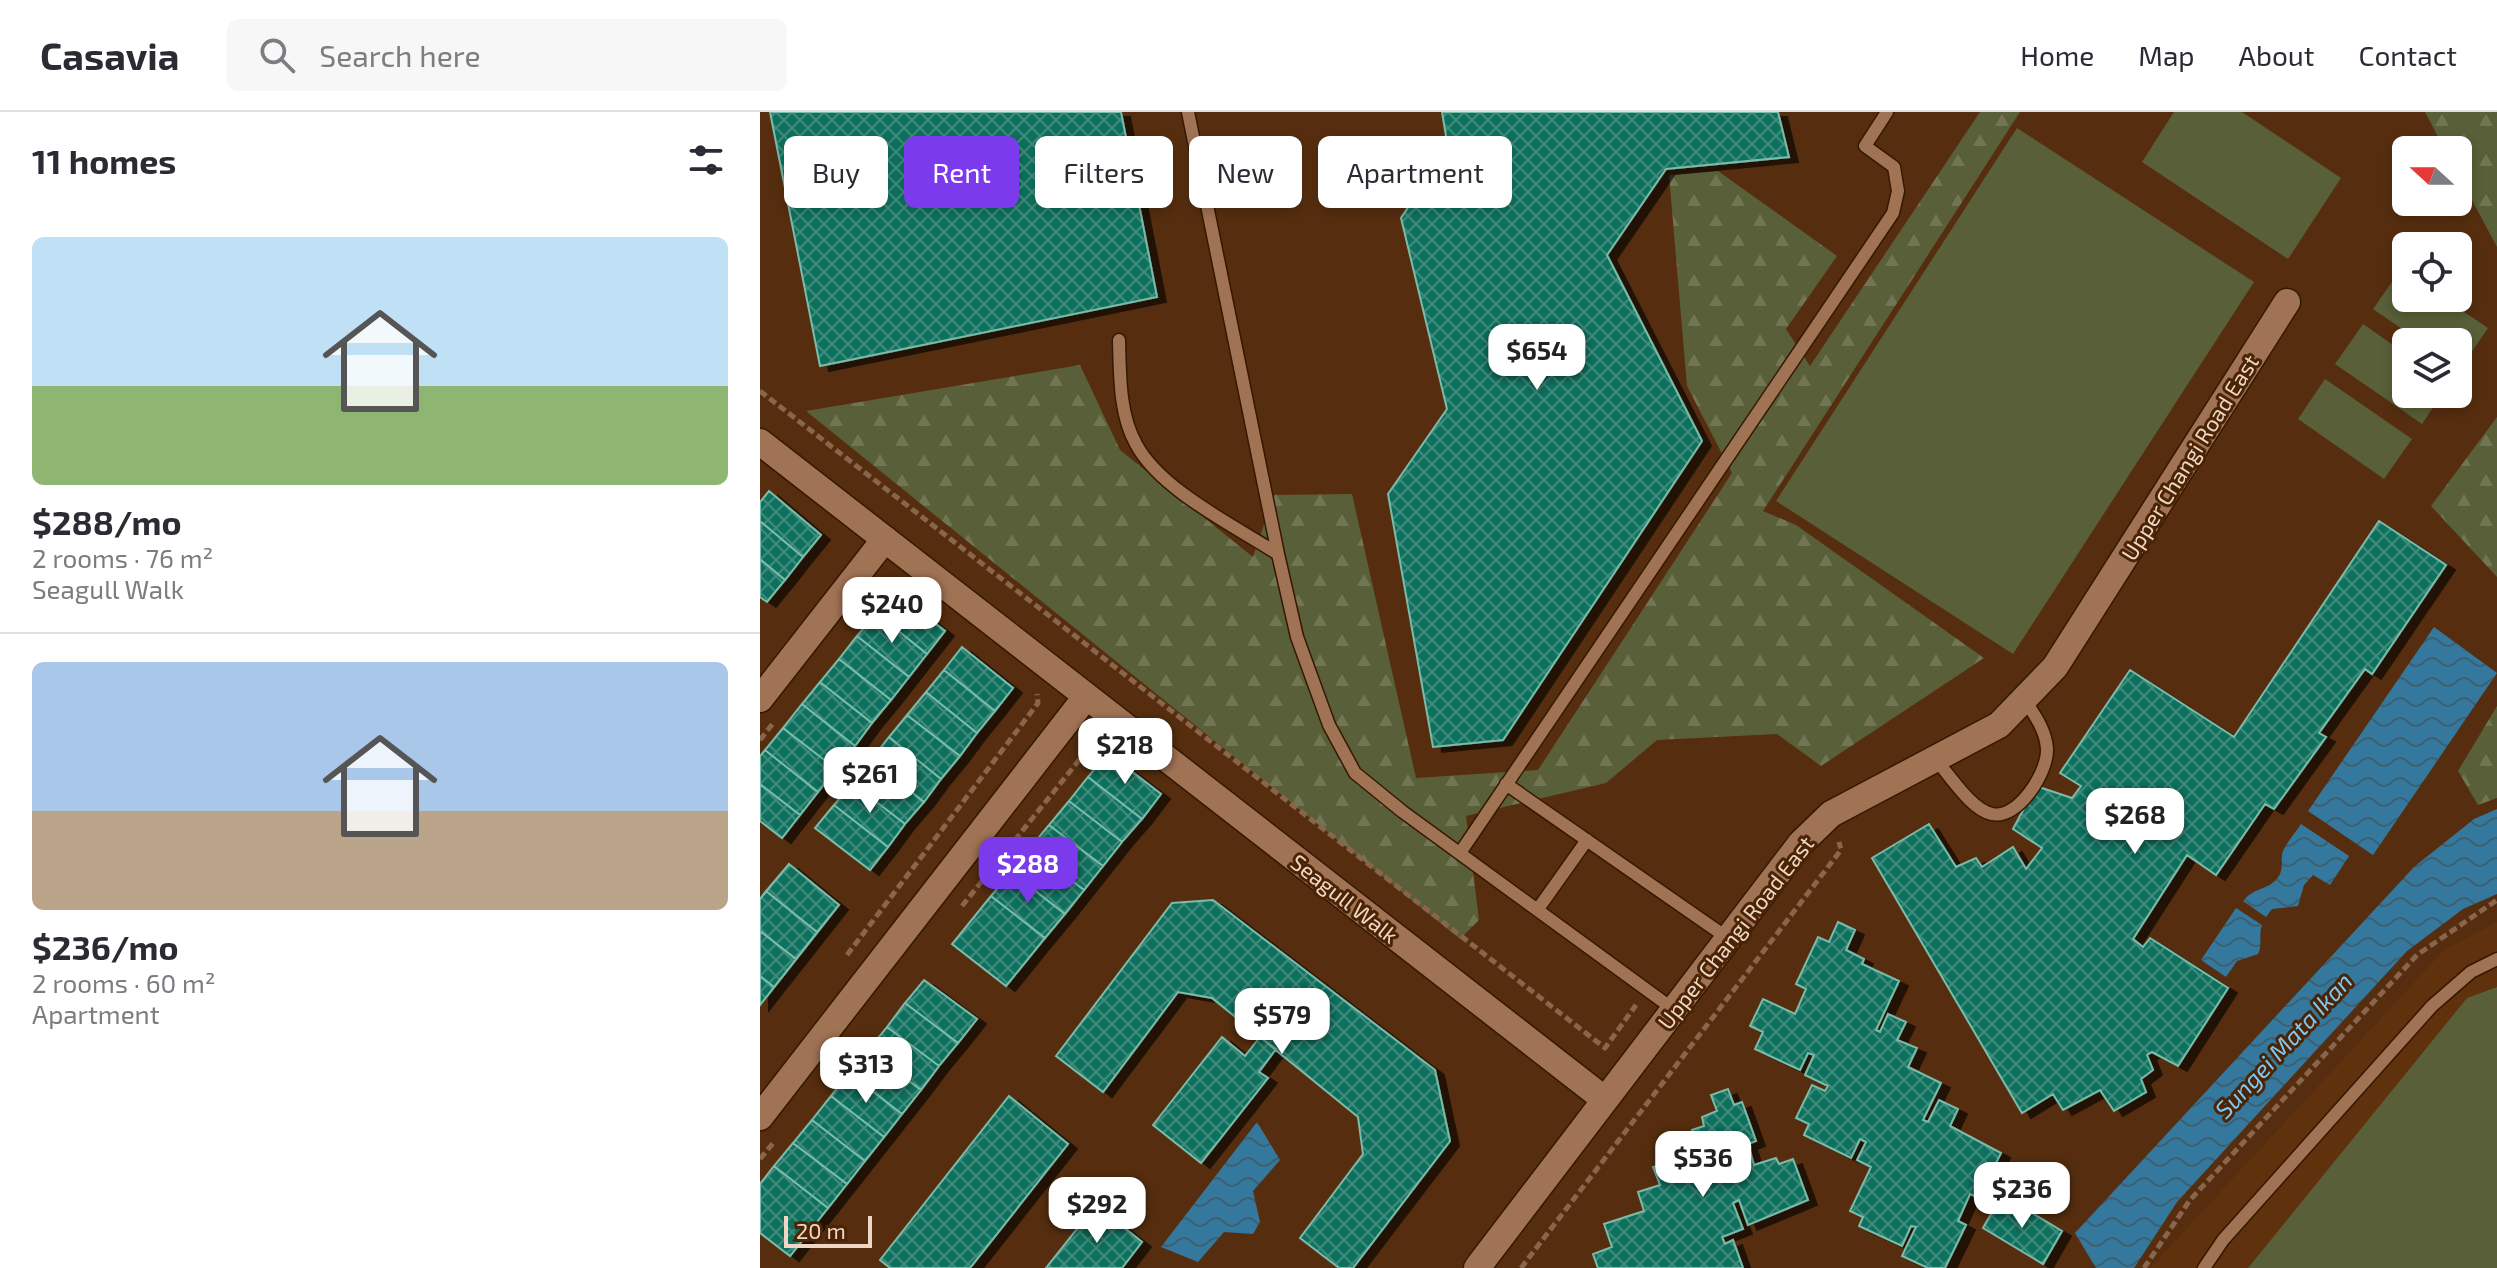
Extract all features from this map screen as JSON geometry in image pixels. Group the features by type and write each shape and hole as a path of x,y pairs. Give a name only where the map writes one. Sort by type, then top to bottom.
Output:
{"street":[{"name":"Upper Changi Road East","path":"1477,1268 1801,843 1831,814 1999,725 2055,667 2287,302"},
{"name":"Seagull Walk","path":"760,442 1604,1099"},
{"path":"770,707 885,539"},
{"path":"770,1125 1086,697"}],"lane":[{"path":"1188,112 1297,637 1329,725 1355,773 1673,1009"},
{"path":"1460,853 1893,213 1898,191 1894,167 1865,146 1887,112"},
{"path":"1119,340 1120,390 1135,444 1161,477 1278,554"},
{"path":"1935,759 1981,809 1994,815 2008,813 2023,799 2042,770 2047,750 2042,727 2024,699"},
{"path":"1506,784 1729,939"},
{"path":"1538,909 1587,840"},
{"path":"2204,1268 2223,1240 2432,1006 2471,972 2497,959"}],"path":[{"path":"760,391 1605,1048 1647,991"},
{"path":"846,956 1038,703 1037,692"},
{"path":"760,740 770,707"},
{"path":"959,910 1088,749 1117,744"},
{"path":"1521,1268 1841,850 1831,814"},
{"path":"2144,1268 2190,1200 2417,955 2497,900"},
{"path":"760,1159 770,1125"}],"shaded area":[{"path":"2497,922 2497,1268 2150,1268 2444,950"}],"green space":[{"path":"1980,112 2020,112 1763,511 1796,525 1984,658 1821,766 1777,734 1657,740 1606,783 1466,816 1479,920 1460,939 806,411 1080,365 1120,450 1253,557 1274,495 1352,494 1416,778 1538,770 1732,473 1687,386 1669,175 1718,171 1837,256 1786,329 1810,366"},
{"path":"2174,112 2242,112 2341,178 2288,259 2142,162"},
{"path":"2425,112 2497,112 2497,247 2472,200 2472,136 2438,136"},
{"path":"2017,128 2254,282 2013,654 1776,501"},
{"path":"2392,282 2392,312 2464,312 2488,328 2472,351 2472,328 2401,328 2373,309"},
{"path":"2363,324 2392,344 2392,403 2335,364"},
{"path":"2325,379 2412,439 2384,479 2298,419"},
{"path":"2399,408 2433,408 2422,424"},
{"path":"2497,417 2497,577 2431,506"},
{"path":"2497,706 2497,798 2478,805 2458,771"},
{"path":"2497,987 2497,1268 2248,1268 2467,998"}],"water":[{"path":"2434,627 2497,673 2373,855 2308,811"},
{"name":"Sungei Mata Ikan","path":"2497,809 2497,894 2463,909 2407,951 2177,1202 2134,1268 2096,1268 2075,1233 2414,867 2474,819"},
{"path":"2301,824 2349,856 2330,885 2313,875 2304,885 2298,906 2272,909 2266,917 2243,901 2279,876 2283,851"},
{"path":"2236,908 2262,925 2260,946 2258,954 2237,961 2226,977 2201,960"},
{"path":"1257,1122 1280,1160 1253,1191 1260,1222 1253,1234 1224,1232 1198,1262 1161,1247"}],"building":[{"path":"770,112 1121,112 1126,136 1035,136 1035,208 1140,208 1157,297 820,366 789,208 888,208 888,136 784,136 784,183"},
{"path":"1442,112 1778,112 1789,157 1666,169 1607,255 1702,441 1503,740 1433,747 1388,494 1447,409 1401,218 1408,208 1512,208 1512,136 1446,136"},
{"path":"769,491 821,535 803,557 760,521 760,502"},
{"path":"760,521 803,557 785,580 760,559"},
{"path":"2379,521 2446,565 2372,674 2365,669 2319,733 2326,737 2274,809 2265,804 2216,875 2187,855 2133,939 2143,947 2150,938 2228,988 2178,1066 2152,1052 2147,1055 2153,1070 2141,1079 2146,1092 2114,1111 2100,1090 2063,1110 2053,1094 2022,1113 1872,858 1929,824 1956,867 1976,858 1982,867 2013,847 2026,869 2042,848 2013,829 2036,786 2072,798 2081,786 2060,773 2130,670 2234,737"},
{"path":"760,559 785,580 767,602 760,597"},
{"path":"894,591 945,631 927,654 876,613"},
{"path":"876,613 927,654 909,677 857,636"},
{"path":"857,636 909,677 891,700 839,659"},
{"path":"962,647 1013,688 995,711 944,670"},
{"path":"839,659 891,700 872,723 820,682"},
{"path":"944,670 995,711 977,733 926,692"},
{"path":"820,682 872,723 855,746 802,704"},
{"path":"926,692 977,733 960,756 907,715"},
{"path":"802,704 855,746 836,769 783,728"},
{"path":"907,715 960,756 941,779 889,737"},
{"path":"783,728 836,769 818,792 765,750"},
{"path":"889,737 941,779 924,802 871,760"},
{"path":"765,750 818,792 800,815 760,784 760,756"},
{"path":"1108,753 1161,794 1142,819 1088,777"},
{"path":"871,760 924,802 905,824 852,783"},
{"path":"1088,777 1142,819 1122,842 1069,801"},
{"path":"852,783 905,824 888,847 834,805"},
{"path":"760,784 800,815 782,838 760,821"},
{"path":"1069,801 1122,842 1103,866 1049,825"},
{"path":"834,805 888,847 870,870 815,828"},
{"path":"1049,825 1103,866 1084,890 1030,848"},
{"path":"1030,848 1084,890 1065,914 1011,872"},
{"path":"789,864 839,905 760,1005 760,899"},
{"path":"789,864 839,905 817,932 766,891"},
{"path":"1011,872 1065,914 1045,938 991,896"},
{"path":"766,891 817,932 796,959 760,931 760,899"},
{"path":"991,896 1045,938 1006,986 952,944"},
{"path":"1213,900 1435,1070 1450,1141 1353,1268 1339,1268 1300,1238 1363,1154 1358,1117 1212,998 1178,992 1103,1092 1056,1056 1172,903"},
{"path":"1838,922 1855,930 1846,950 1864,959 1862,964 1899,981 1876,1030 1880,1032 1888,1014 1906,1022 1897,1040 1917,1048 1908,1067 1941,1083 1923,1120 1928,1122 1939,1100 1958,1109 1950,1126 2001,1153 1979,1198 1970,1194 1958,1221 1966,1225 1945,1268 1928,1268 1902,1256 1916,1227 1911,1226 1902,1246 1859,1226 1863,1217 1850,1211 1871,1167 1857,1160 1866,1142 1860,1139 1851,1158 1804,1135 1809,1124 1796,1118 1812,1085 1825,1091 1828,1086 1805,1075 1814,1055 1808,1053 1800,1070 1755,1049 1763,1032 1750,1026 1763,999 1795,1014 1806,989 1796,984 1818,937 1829,942"},
{"path":"760,931 796,959 774,987 760,976"},
{"path":"760,976 774,987 760,1005"},
{"path":"924,980 977,1019 958,1043 905,1003"},
{"path":"905,1003 958,1043 939,1066 887,1027"},
{"path":"887,1027 939,1066 921,1090 868,1050"},
{"path":"1222,1037 1245,1056 1260,1037 1276,1049 1259,1072 1268,1078 1201,1163 1153,1125"},
{"path":"868,1050 921,1090 902,1114 849,1073"},
{"path":"849,1073 902,1114 884,1137 831,1096"},
{"path":"1728,1089 1734,1105 1742,1102 1756,1141 1748,1144 1754,1165 1776,1158 1779,1164 1793,1159 1808,1200 1748,1225 1739,1200 1733,1203 1743,1229 1722,1237 1725,1244 1733,1240 1743,1268 1598,1268 1593,1254 1612,1247 1604,1224 1644,1211 1638,1192 1660,1185 1653,1167 1668,1162 1676,1178 1665,1148 1688,1140 1689,1144 1696,1142 1692,1130 1704,1126 1702,1117 1717,1111 1711,1095"},
{"path":"831,1096 884,1137 865,1161 812,1120"},
{"path":"1009,1096 1068,1144 970,1268 890,1268 880,1260"},
{"path":"812,1120 865,1161 847,1184 793,1143"},
{"path":"793,1143 847,1184 828,1208 774,1166"},
{"path":"774,1166 828,1208 790,1256 760,1233 760,1184"},
{"path":"2002,1195 2062,1231 2043,1264 1983,1228"},
{"path":"1096,1205 1142,1242 1122,1268 1046,1268"}]}
